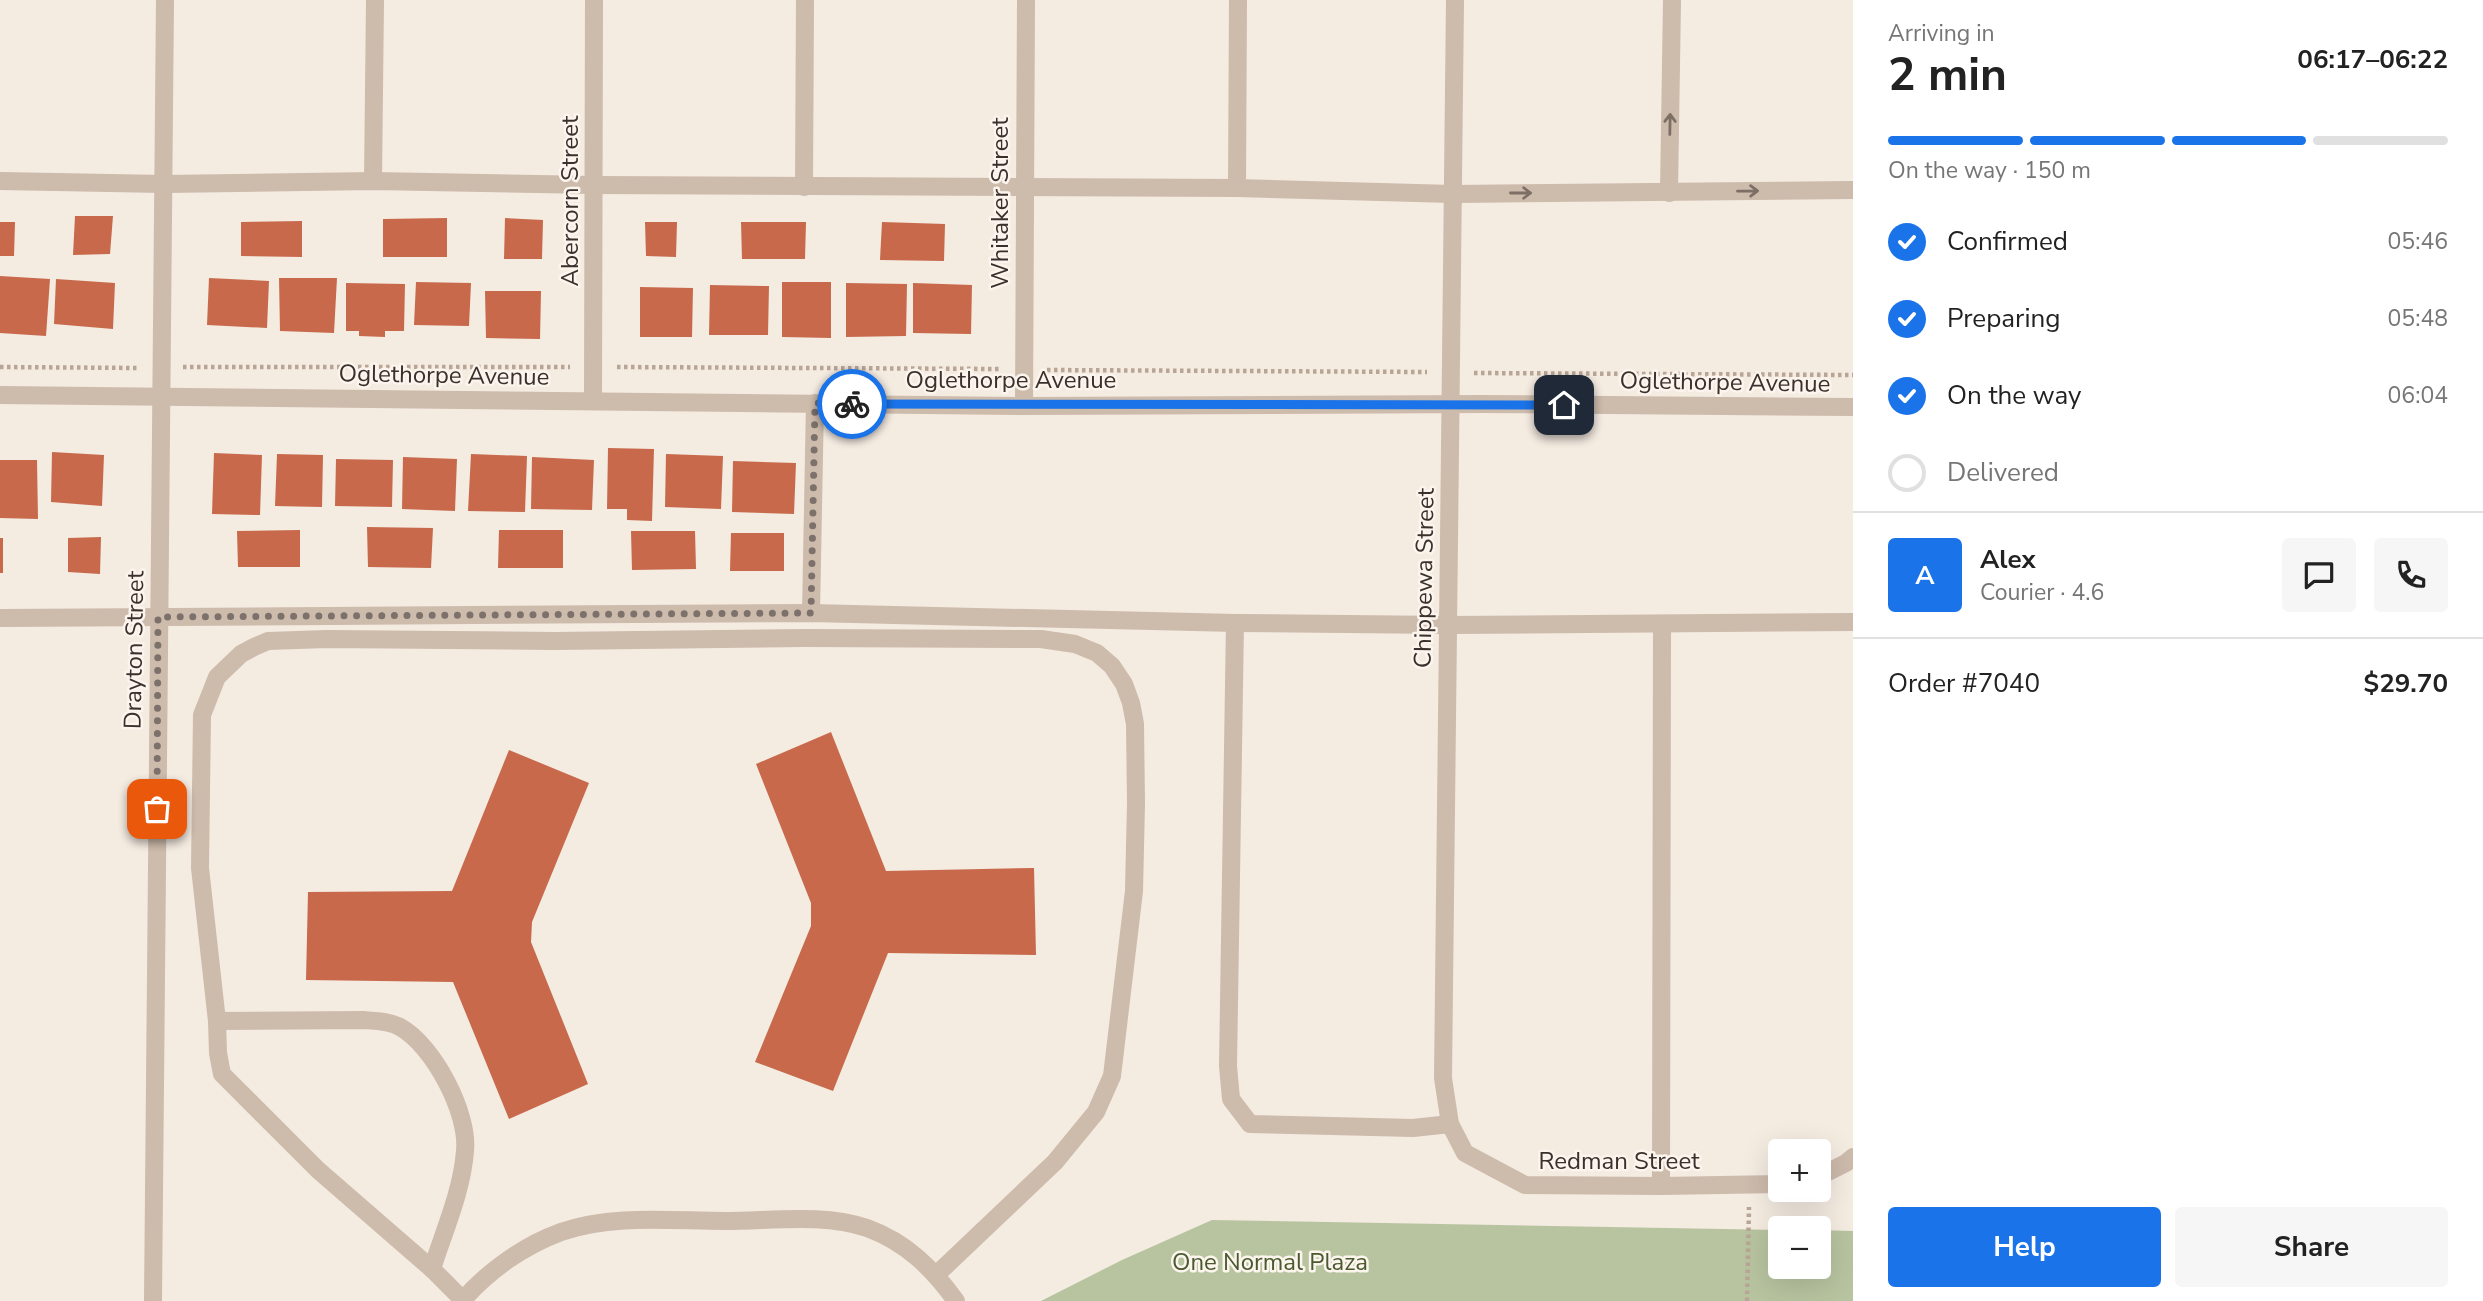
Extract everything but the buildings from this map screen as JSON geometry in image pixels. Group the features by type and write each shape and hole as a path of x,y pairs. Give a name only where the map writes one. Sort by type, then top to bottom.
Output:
{"street":[{"name":"Drayton Street","path":"153,1301 165,0"},
{"path":"373,181 375,0"},
{"name":"Abercorn Street","path":"593,401 594,0"},
{"path":"804,187 805,0"},
{"name":"Whitaker Street","path":"1024,405 1026,0"},
{"path":"1237,188 1238,0"},
{"name":"Chippewa Street","path":"1455,0 1443,1078 1450,1124 1465,1153"},
{"path":"1669,193 1672,0"},
{"path":"0,181 164,184 373,181 804,187 1237,188 1453,194 1853,190"},
{"name":"Oglethorpe Avenue","path":"0,395 1024,405 1853,407"},
{"path":"811,613 815,403"},
{"path":"0,618 811,613 1448,625 1853,622"},
{"path":"1235,623 1228,1066 1231,1099 1250,1124 1413,1128 1450,1124"},
{"path":"1661,1186 1662,624"},
{"path":"936,1275 1055,1163 1096,1112 1112,1076 1133,891 1135,724 1124,684 1112,666 1097,653 1075,644 1041,639 327,639 268,641 234,659 217,677 202,715 200,868 222,1073 318,1170 432,1269 463,1300 478,1283 505,1262 542,1240 583,1226 648,1222 813,1220 846,1222 869,1229 909,1250 936,1275 956,1301"},
{"path":"217,1021 385,1022 401,1028 423,1048 445,1076 459,1110 466,1147 462,1176 432,1269"},
{"name":"Redman Street","path":"1465,1153 1525,1185 1768,1184"},
{"path":"1831,1170 1853,1157"}],"path":[{"name":"Oglethorpe Avenue","path":"0,367 556,366"},
{"name":"Oglethorpe Avenue","path":"619,367 988,369"},
{"name":"Oglethorpe Avenue","path":"1050,370 1853,375"},
{"path":"1746,1301 1749,1185"}],"green space":[{"name":"One Normal Plaza","path":"1212,1220 1768,1230 1768,1279 1831,1279 1831,1230 1853,1231 1853,1301 1041,1301 1122,1260"}],"way so far":[{"path":"157,809 158,617 811,613 815,403 852,404"}],"route":[{"path":"852,404 1564,405"}]}
